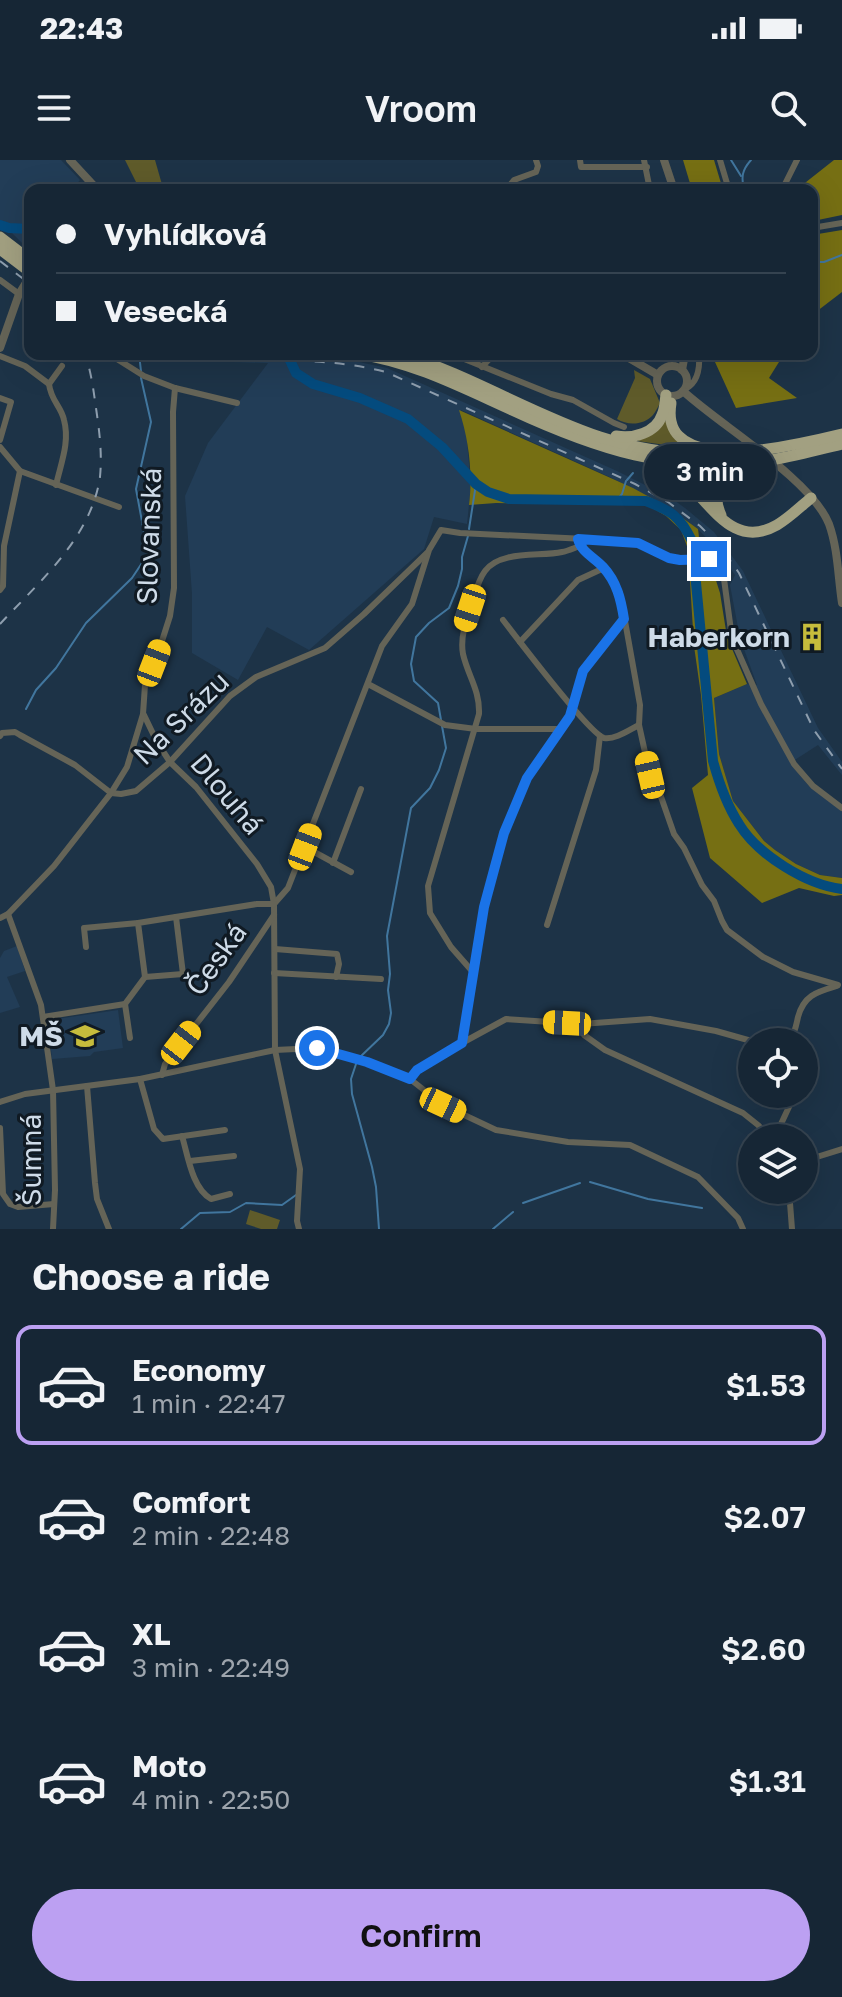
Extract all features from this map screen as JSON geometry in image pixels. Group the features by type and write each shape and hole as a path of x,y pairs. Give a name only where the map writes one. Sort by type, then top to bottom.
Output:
{"highway":[{"path":"0,237 24,255"},
{"path":"0,249 24,269"},
{"path":"383,360 415,368 586,442 659,461 693,464 763,461 842,434"},
{"path":"419,360 598,436 641,447 734,463"},
{"path":"676,393 670,420 679,437 685,443 734,463"},
{"path":"541,413 609,435 633,437 658,422 676,393"},
{"path":"586,442 680,477 725,522 741,530 760,532 769,529 811,498"},
{"path":"725,522 716,497 734,463 755,452 842,444"}],"street":[{"path":"70,160 91,184"},
{"path":"511,184 536,172 536,160"},
{"path":"580,160 581,167 646,164 649,184"},
{"path":"664,160 672,184"},
{"path":"720,160 727,184"},
{"path":"785,184 797,160"},
{"path":"818,227 842,223"},
{"path":"0,280 19,294"},
{"path":"0,348 24,285"},
{"path":"0,356 25,366 49,384 51,396 64,417 67,440 56,485"},
{"path":"119,360 141,374 175,388 237,403"},
{"path":"466,360 573,400 624,427"},
{"path":"482,367 488,360"},
{"path":"632,360 658,375"},
{"path":"678,368 681,360"},
{"path":"678,368 664,368 658,375 657,385 662,392 676,393 690,387 698,371 699,360"},
{"path":"49,384 62,366"},
{"path":"676,393 687,379 678,368"},
{"name":"Slovanská","path":"0,918 8,914 54,866 111,793 127,767 143,714 145,685 166,629 174,588 175,388"},
{"path":"676,393 791,478 819,507 830,526 836,551 842,603"},
{"path":"0,398 11,402 0,440"},
{"path":"0,447 20,471 119,507"},
{"path":"0,590 3,586 2,550 20,471"},
{"name":"Na Srázu","path":"111,793 136,791 170,762 230,696 264,673 325,648 429,550 441,530 579,543"},
{"path":"472,971 451,947 430,913 428,886 479,714 479,700 462,652 464,627 486,569 497,562 514,556 562,552 579,543 628,541 669,558 707,559 719,566 732,638 761,704 794,764 813,786 842,808"},
{"path":"579,543 604,568 620,593 640,705 639,725 650,775 674,834 714,901 727,930 778,965 840,985"},
{"name":"Česká","path":"162,1075 165,1064 229,982 274,914 274,904 288,888 382,646 412,604 429,550"},
{"path":"520,642 578,580 604,568"},
{"path":"462,1043 484,907 504,833 527,778 570,716 583,671 624,619"},
{"path":"503,620 573,708 600,736 607,738 639,725"},
{"path":"368,684 442,724 476,729 560,729"},
{"name":"Dlouhá","path":"143,714 170,762 196,787 257,864 271,887 274,904"},
{"path":"0,736 11,732 75,765 111,793"},
{"path":"547,925 596,770 600,736"},
{"path":"333,863 361,789"},
{"path":"305,847 351,872"},
{"path":"86,947 84,928 274,904"},
{"name":"Šumná","path":"8,914 43,1017 53,1090 53,1229"},
{"path":"274,914 275,1050 300,1169 299,1229"},
{"path":"145,977 183,974 176,917"},
{"path":"43,1017 125,1004 145,977 138,923"},
{"path":"275,949 337,954 339,964 336,977"},
{"path":"274,973 381,979"},
{"path":"796,1028 799,1012 807,999 840,985"},
{"path":"125,1004 130,1038"},
{"path":"410,1079 417,1070 506,1019 581,1024 650,1019 738,1037"},
{"path":"581,1024 584,1035 605,1050 743,1113 757,1124"},
{"path":"0,1102 25,1094 162,1075 275,1050 317,1048 367,1062 410,1079 443,1105 496,1130 568,1142 630,1145 698,1177 738,1218 743,1229"},
{"path":"140,1079 154,1129 163,1139 225,1130"},
{"path":"87,1086 97,1199 109,1229"},
{"path":"0,1128 3,1194 10,1204 18,1207 54,1204"},
{"path":"182,1136 198,1186 204,1195 211,1199 230,1194"},
{"path":"818,1157 842,1149"},
{"path":"190,1161 234,1156"},
{"path":"790,1204 792,1229"}],"shaded area":[{"path":"0,160 61,160 80,180 76,184 24,184 22,243 0,221"},
{"path":"125,160 155,160 162,184 136,182"},
{"path":"683,160 714,160 721,184 690,184"},
{"path":"834,160 842,160 842,215 818,220 818,184 804,184"},
{"path":"842,230 842,292 818,310 818,234"},
{"path":"170,360 350,360 387,368 671,498 714,532 743,571 818,728 842,762 842,775 818,745 790,763 808,785 842,811 842,878 820,875 775,850 764,841 733,801 719,754 714,698 747,684 757,685 740,638 730,585 735,575 716,548 698,529 666,506 461,410 471,486 467,524 434,517 424,549 309,650 267,627 238,680 192,653 192,594 185,496 208,443 268,363"},
{"path":"780,360 769,378 797,398 736,408 715,362"},
{"path":"634,370 650,379 660,403 654,414 641,423 617,419 635,378"},
{"path":"459,410 633,488 698,529 702,556 712,568 720,593 727,637 747,684 714,698 719,754 733,801 764,841 775,850 820,875 842,878 842,895 799,888 762,903 710,858 692,788 708,775 694,646 688,549 681,530 647,505 469,505 469,457"},
{"path":"665,420 687,448 637,441 656,432"},
{"path":"17,946 25,971 7,977 20,1007 0,1013 0,958 4,951"},
{"name":"MŠ","path":"118,1010 123,1048 94,1052 90,1056 52,1059 50,1020"},
{"path":"250,1210 280,1220 277,1229 261,1229 246,1224"}],"waterway":[{"path":"731,160 741,176"},
{"path":"743,184 743,174 751,160"},
{"path":"0,225 24,229"},
{"path":"818,262 842,255"},
{"path":"140,360 141,371"},
{"path":"290,360 296,373 313,384 360,398 408,419 488,492 509,499 646,501 679,520 692,541 713,761 727,801 747,836 784,867 814,882 842,889"},
{"path":"26,709 36,690 56,668 86,623 132,578 148,554 136,489 151,422 141,378"},
{"path":"627,480 633,473"},
{"path":"617,500 626,481"},
{"path":"469,529 476,484"},
{"path":"441,720 438,703 414,681 411,664 416,637 449,608 458,586 468,536"},
{"path":"359,1058 383,1035 389,1024 387,936 411,808 430,788 446,748 442,726"},
{"path":"356,1064 351,1079 352,1094 372,1167 379,1229"},
{"path":"590,1182 648,1199 702,1208"},
{"path":"523,1203 580,1183"},
{"path":"181,1229 200,1213 230,1212 246,1203 282,1205 296,1195"},
{"path":"493,1229 513,1212"}],"railway":[{"path":"0,261 24,279"},
{"path":"0,624 61,558 86,520 95,499 101,461 87,360"},
{"path":"256,360 328,362 386,372 635,484 668,502 700,526 719,545 739,573 814,730 842,769"}],"place":[{"name":"Haberkorn","path":"812,637"},
{"name":"MŠ","path":"85,1036"}],"route":[{"path":"317,1048 367,1062 410,1079 417,1070 462,1043 484,907 504,833 527,778 570,716 583,671 624,619 620,593 604,568 580,546 578,539 628,541 669,558 709,559"}]}
